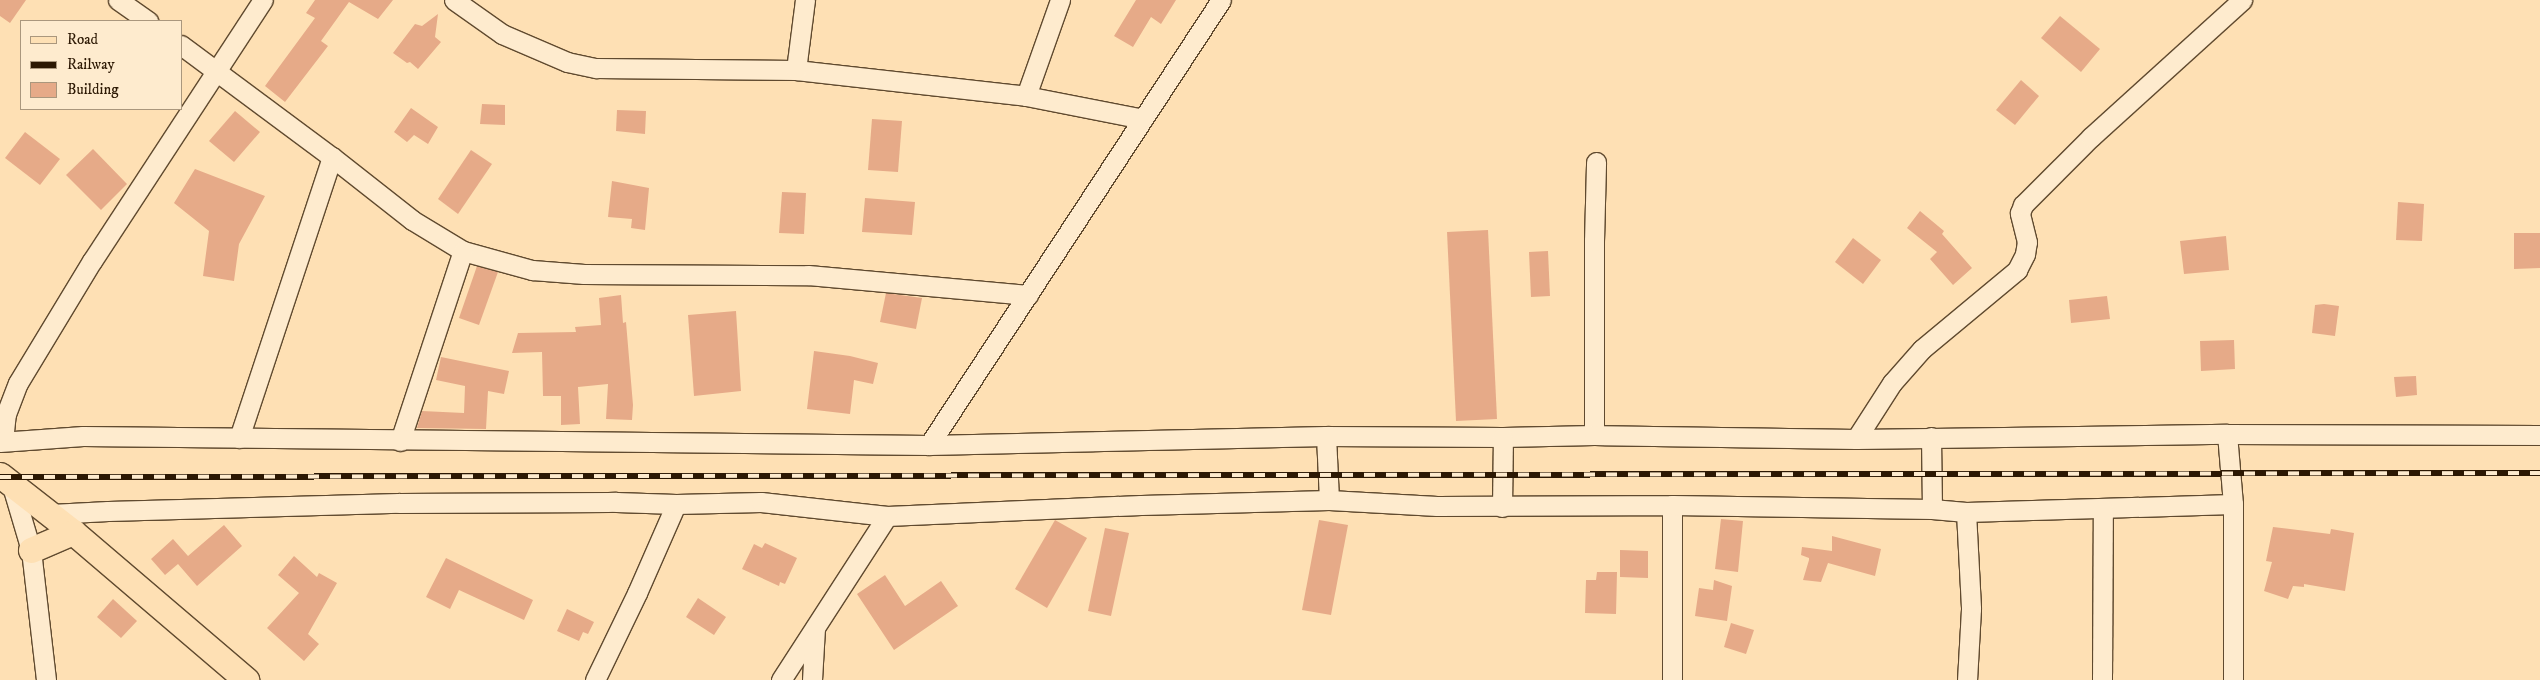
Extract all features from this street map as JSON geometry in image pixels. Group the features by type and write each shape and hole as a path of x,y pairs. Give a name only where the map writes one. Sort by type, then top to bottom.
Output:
{"main road":[{"path":"6,481 73,532 246,680"},
{"path":"30,550 73,532"}],"street":[{"path":"118,0 147,20"},
{"path":"263,0 92,261 18,383 6,414 2,441 83,436 400,441 929,445 1326,436 1503,437 1594,435 1856,439 2227,434 2540,435"},
{"path":"454,0 502,34 567,62 596,68 796,70 1026,96 1143,118"},
{"path":"796,70 805,0"},
{"path":"1026,96 1060,0"},
{"path":"929,445 1221,0"},
{"path":"1856,439 1892,383 1922,349 2017,270 2025,254 2027,242 2020,213 2023,205 2091,137 2242,0"},
{"path":"182,46 332,157 412,220 463,252 532,270 584,274 808,274 1028,295"},
{"path":"239,438 332,157"},
{"path":"1594,435 1596,162"},
{"path":"400,441 463,252"},
{"path":"2227,434 2233,504 2233,680"},
{"path":"1326,436 1329,500"},
{"path":"1502,507 1503,437"},
{"path":"1931,437 1932,509"},
{"path":"6,481 30,550 46,680"},
{"path":"51,514 399,503 676,504 761,502 887,516 1141,505 1329,500 1437,506 1672,505 1932,509 1966,512 2233,504"},
{"path":"595,680 637,593 676,504"},
{"path":"1672,505 1672,680"},
{"path":"2102,680 2103,509"},
{"path":"1966,512 1971,609 1967,680"},
{"path":"781,680 887,516"},
{"path":"812,680 815,627"}],"building":[{"path":"0,0 26,0 10,23 0,16"},
{"path":"315,0 393,0 378,19 349,2 321,41 328,46 285,102 265,86 315,18 306,13"},
{"path":"1136,0 1176,0 1161,24 1151,17 1133,47 1114,36"},
{"path":"438,14 435,37 441,42 418,69 410,62 407,63 393,53 415,24 422,26"},
{"path":"2060,16 2100,49 2081,72 2041,38"},
{"path":"2021,80 2039,96 2015,125 1996,110"},
{"path":"482,104 505,105 505,125 480,124"},
{"path":"411,108 438,127 428,144 414,135 407,142 394,132"},
{"path":"617,110 646,111 645,134 616,131"},
{"path":"235,111 260,132 234,162 209,141"},
{"path":"872,119 902,121 898,172 868,170"},
{"path":"25,132 60,159 40,185 5,158"},
{"path":"93,149 127,184 101,210 66,175"},
{"path":"471,150 492,164 458,214 438,199"},
{"path":"195,169 265,196 239,244 234,281 203,276 209,231 174,203"},
{"path":"612,181 649,188 645,230 631,228 632,219 608,217"},
{"path":"782,192 806,193 804,234 779,233"},
{"path":"865,198 915,202 912,235 862,232"},
{"path":"2398,202 2424,204 2422,241 2396,240"},
{"path":"1920,211 1944,231 1942,234 1972,268 1953,285 1930,259 1937,252 1907,228"},
{"path":"1488,230 1497,419 1456,421 1447,232"},
{"path":"2514,233 2540,233 2540,268 2514,269"},
{"path":"2226,236 2229,270 2184,274 2180,241"},
{"path":"1853,238 1881,260 1863,284 1835,262"},
{"path":"1548,251 1550,296 1531,297 1529,252"},
{"path":"477,266 498,272 479,325 459,318"},
{"path":"886,293 922,298 916,329 880,322"},
{"path":"621,295 623,323 626,322 633,405 632,420 606,419 608,384 578,387 580,424 561,425 561,396 543,396 542,352 512,353 518,333 576,332 575,327 601,325 599,298"},
{"path":"2107,296 2110,319 2071,323 2069,300"},
{"path":"2315,305 2339,306 2335,336 2312,333"},
{"path":"736,311 741,391 694,396 688,315"},
{"path":"2234,340 2235,369 2201,371 2200,341"},
{"path":"814,351 850,356 878,363 873,384 854,380 850,414 807,409"},
{"path":"441,357 509,371 504,394 488,391 486,429 417,428 422,411 464,413 465,386 436,380"},
{"path":"2416,376 2417,395 2396,397 2394,377"},
{"path":"1721,519 1743,521 1738,572 1715,569"},
{"path":"1055,520 1087,538 1047,608 1015,589"},
{"path":"1319,520 1348,525 1331,615 1302,610"},
{"path":"224,525 242,546 197,586 178,564 165,575 151,559 173,539 188,556"},
{"path":"2273,527 2330,534 2331,529 2354,533 2345,591 2304,584 2304,587 2293,586 2288,599 2264,591 2272,562 2266,561"},
{"path":"1105,528 1129,533 1111,616 1088,611"},
{"path":"1832,536 1881,549 1875,576 1828,563 1821,582 1803,580 1809,558 1801,555 1802,547 1832,551"},
{"path":"765,543 797,558 785,584 780,582 779,586 742,569 754,544 762,548"},
{"path":"1620,550 1648,551 1648,578 1620,577"},
{"path":"294,556 317,577 319,573 337,583 308,634 319,644 304,661 267,628 299,593 278,575"},
{"path":"446,558 533,600 524,620 459,590 450,609 426,597"},
{"path":"1597,572 1617,572 1616,614 1585,613 1586,580 1596,580"},
{"path":"885,575 905,606 941,581 958,606 894,650 857,594"},
{"path":"1714,580 1732,586 1727,621 1695,616 1699,588 1713,590"},
{"path":"698,598 726,617 714,635 686,617"},
{"path":"113,599 137,621 121,638 97,617"},
{"path":"567,609 594,622 588,634 583,632 579,641 557,631"},
{"path":"1731,623 1754,630 1746,654 1724,647"}],"railway":[{"path":"0,477 2540,473"}]}
